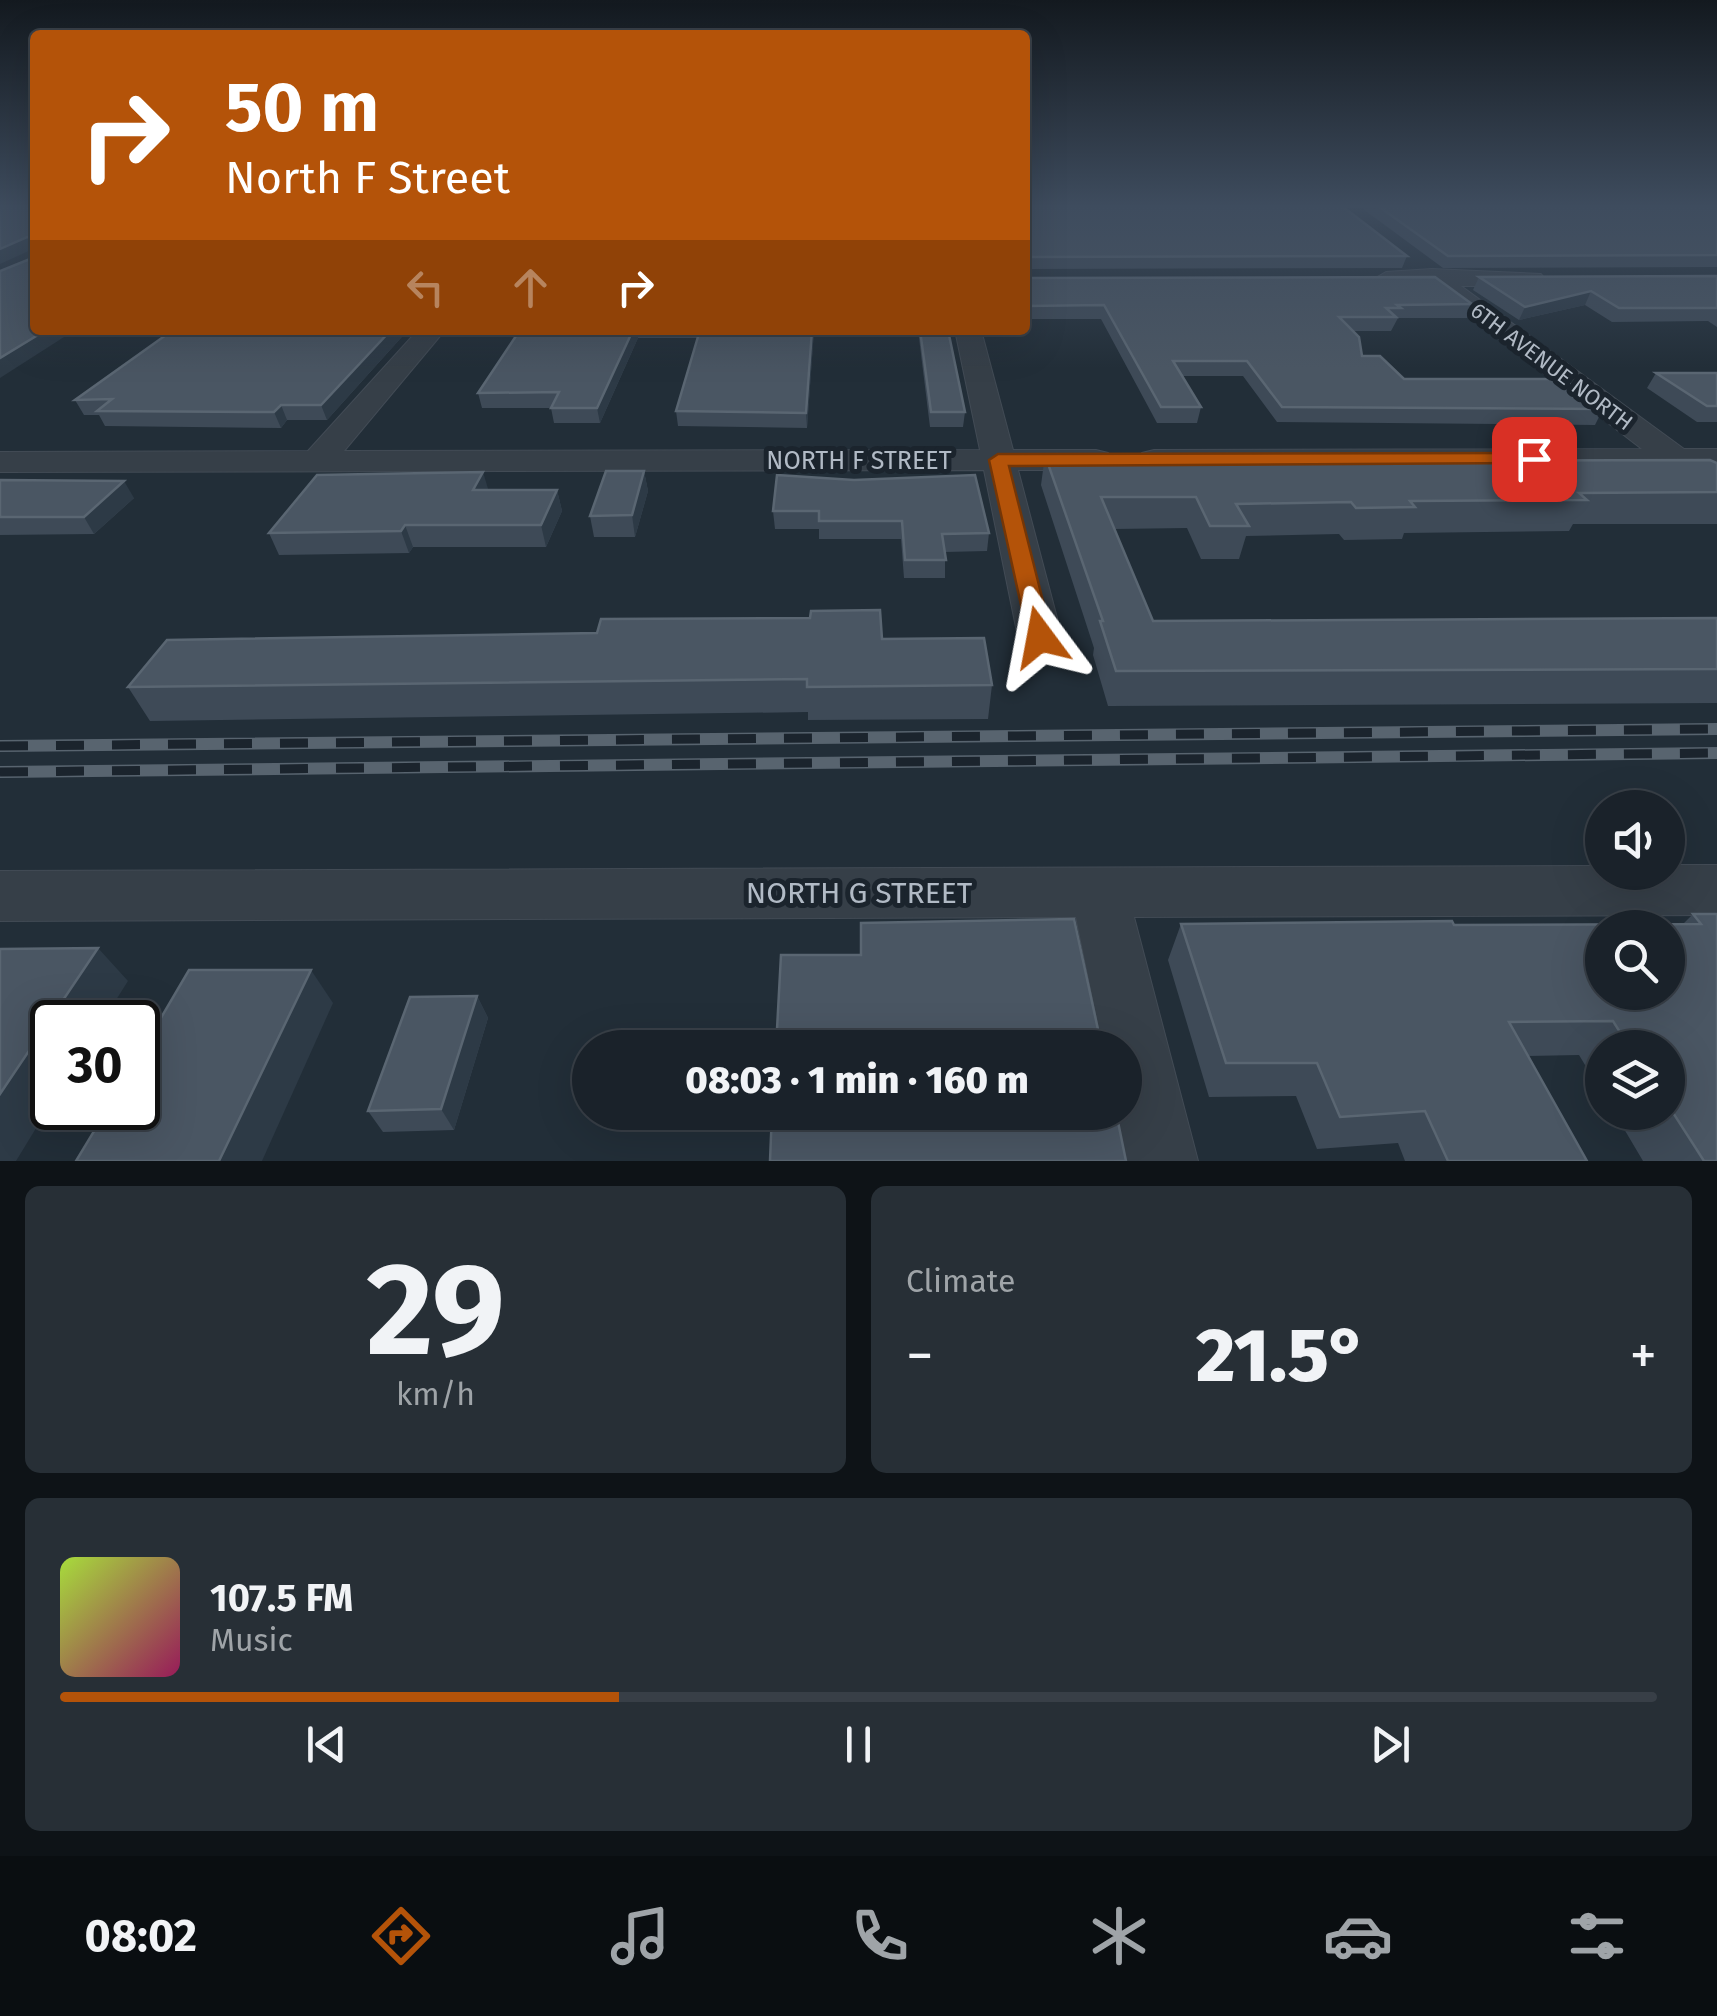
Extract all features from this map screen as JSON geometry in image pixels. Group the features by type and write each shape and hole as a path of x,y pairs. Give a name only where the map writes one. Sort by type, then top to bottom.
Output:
{"street":[{"name":"6TH AVENUE NORTH","path":"1410,259 1717,490"},
{"path":"1361,279 1548,279"},
{"path":"318,462 428,335"},
{"path":"969,335 1040,637"},
{"name":"NORTH F STREET","path":"0,462 1717,458"},
{"name":"NORTH G STREET","path":"0,896 1717,890"},
{"path":"1099,892 1162,1161"}],"building":[{"path":"30,259 30,335 38,335 0,358 0,271"},
{"path":"1717,276 1717,308 1619,308 1591,291 1525,307 1479,277"},
{"path":"1435,277 1472,304 1397,305 1401,308 1386,308 1396,317 1339,317 1359,337 1362,356 1380,356 1404,379 1563,379 1603,409 1282,407 1247,361 1173,361 1201,407 1161,407 1104,305 1030,306 1030,278"},
{"path":"166,335 386,335 321,405 281,405 274,412 97,411 112,399 75,400"},
{"path":"517,335 631,335 597,408 551,408 559,392 478,393"},
{"path":"699,335 812,335 806,413 676,411"},
{"path":"921,335 949,335 965,412 931,412"},
{"path":"1656,373 1717,373 1717,406 1707,406"},
{"path":"1045,455 1252,461 1710,460 1717,463 1717,492 1579,493 1587,500 1410,501 1415,507 1356,508 1351,502 1236,504 1249,526 1210,526 1196,497 1101,497 1153,621 1717,618 1717,669 1116,671 1103,621"},
{"path":"606,471 644,471 632,515 590,516"},
{"path":"483,472 473,490 557,490 541,525 405,525 401,531 269,533 317,475"},
{"path":"777,475 854,480 975,475 989,533 942,534 946,560 905,560 902,521 819,521 819,511 773,511"},
{"path":"0,480 124,481 84,517 0,517"},
{"path":"880,610 882,639 984,638 992,685 807,687 807,679 128,687 167,640 597,633 601,619 810,618 811,611"},
{"path":"1693,914 1717,914 1717,1161 1704,1161 1684,1130 1685,1030 1619,1030 1613,1021 1509,1022 1587,1161 1448,1161 1425,1111 1340,1117 1317,1063 1226,1063 1181,924 1452,921 1454,925 1585,924 1585,1010 1685,1010 1685,924 1701,924"},
{"path":"1074,919 1098,1030 777,1030 781,955 861,955 861,923"},
{"path":"98,948 63,1000 30,1000 30,1049 0,1094 0,949"},
{"path":"189,970 311,970 219,1161 76,1161 95,1130 160,1130 160,1019"},
{"path":"477,996 441,1109 368,1111 410,997"},
{"path":"771,1130 1120,1130 1126,1161 770,1161"}],"railway":[{"path":"0,746 1717,729"},
{"path":"0,772 1717,753"}],"route":[{"path":"1040,637 998,460 1534,459"}]}
